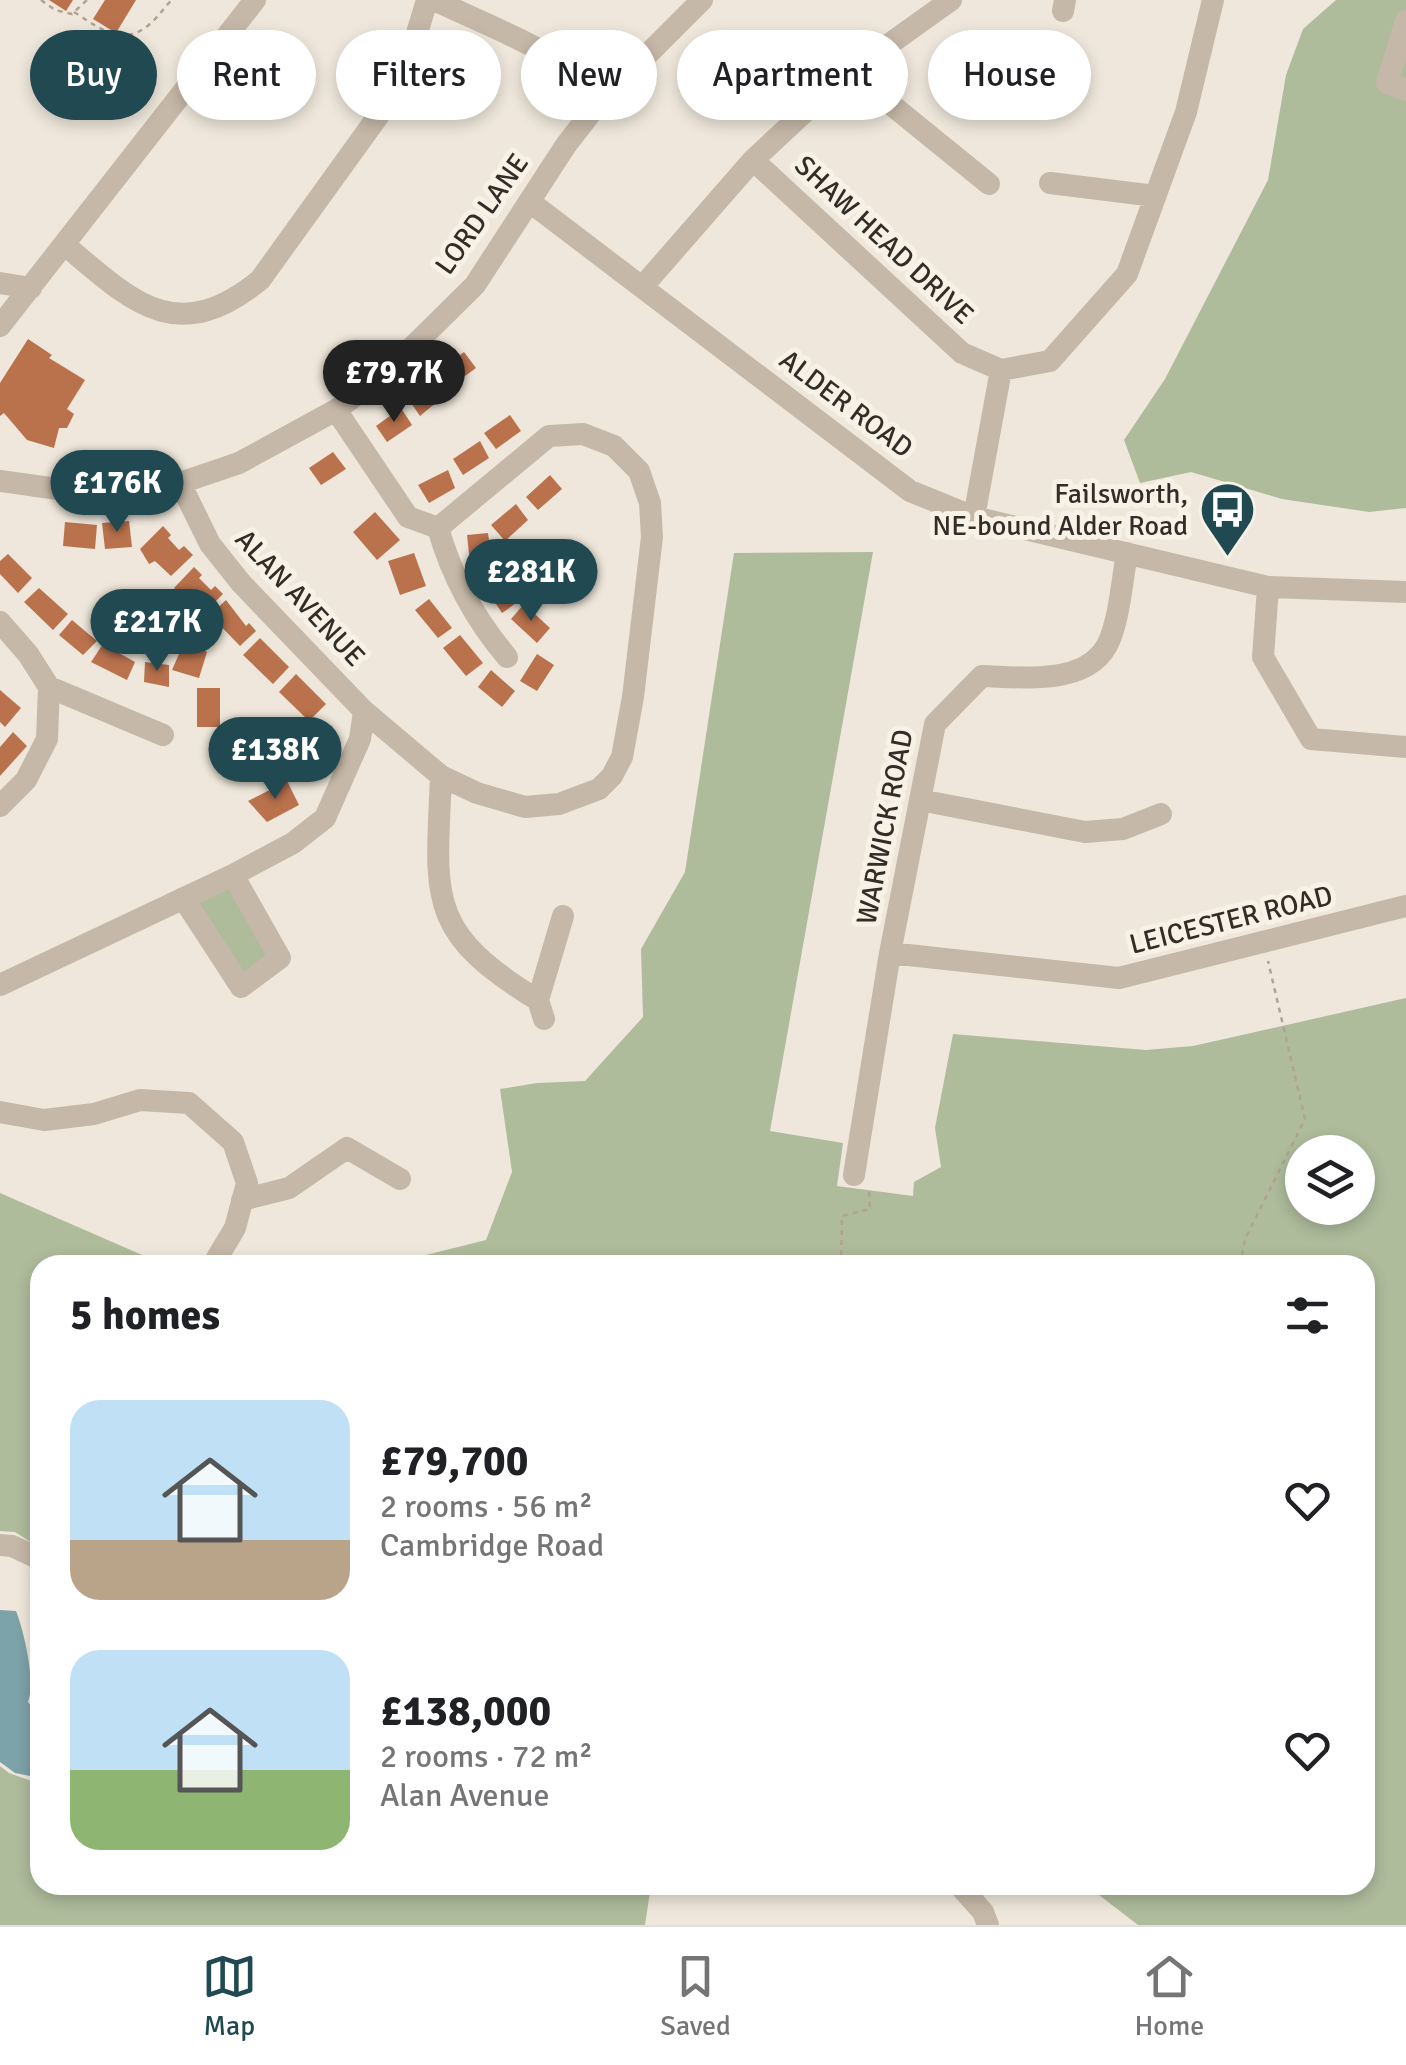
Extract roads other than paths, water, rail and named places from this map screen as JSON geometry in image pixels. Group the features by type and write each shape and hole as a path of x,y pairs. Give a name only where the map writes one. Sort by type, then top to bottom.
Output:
{"street":[{"path":"0,326 256,0"},
{"path":"65,245 124,296 169,314 207,312 233,302 260,280 402,83 430,0 521,43"},
{"name":"LORD LANE","path":"657,44 702,0"},
{"path":"908,31 952,0"},
{"path":"974,516 1001,370 1050,361 1127,274 1186,112 1212,0"},
{"path":"1406,20 1386,83 1406,90"},
{"path":"908,119 988,184"},
{"name":"LORD LANE","path":"0,480 93,494 180,483 239,462 336,410 386,373 475,284 586,120"},
{"path":"642,286 754,160 798,120"},
{"name":"SHAW HEAD DRIVE","path":"754,160 962,353 1001,370"},
{"path":"1050,183 1155,196"},
{"name":"ALDER ROAD","path":"530,202 910,491 974,516 1268,587 1406,592"},
{"path":"0,283 30,288"},
{"path":"336,410 408,517 438,528 462,593 485,631 507,657"},
{"path":"364,710 441,776 477,793 525,807 559,804 599,789 612,776 622,756 652,536 650,503 638,471 614,446 583,434 550,436 438,528"},
{"name":"ALAN AVENUE","path":"0,985 292,843 325,818 360,739 364,710 231,570 210,544 180,483"},
{"name":"WARWICK ROAD","path":"854,1175 890,953 934,724 982,676 1044,678 1086,668 1109,642 1127,553"},
{"path":"1268,587 1263,657 1311,738 1406,747"},
{"path":"0,622 28,654 49,687 163,735"},
{"path":"0,806 26,780 47,738 49,687"},
{"path":"441,776 437,876 443,904 472,954 541,1010 562,916"},
{"path":"920,800 1084,832 1122,828 1161,814"},
{"path":"183,898 241,986 280,958 233,875"},
{"name":"LEICESTER ROAD","path":"890,953 1120,978 1406,906"},
{"path":"0,1112 44,1120 94,1114 140,1100 189,1102 233,1142 247,1183 235,1228 220,1255"},
{"path":"242,1200 289,1188 347,1148 400,1179"},
{"path":"0,1545 30,1554"},
{"path":"968,1895 983,1912 988,1925"}],"water":[{"path":"0,1610 16,1611 30,1670 30,1776 15,1773 0,1762"}],"place":[{"name":"Failsworth, NE-bound Alder Road","path":"1227,559"}]}
